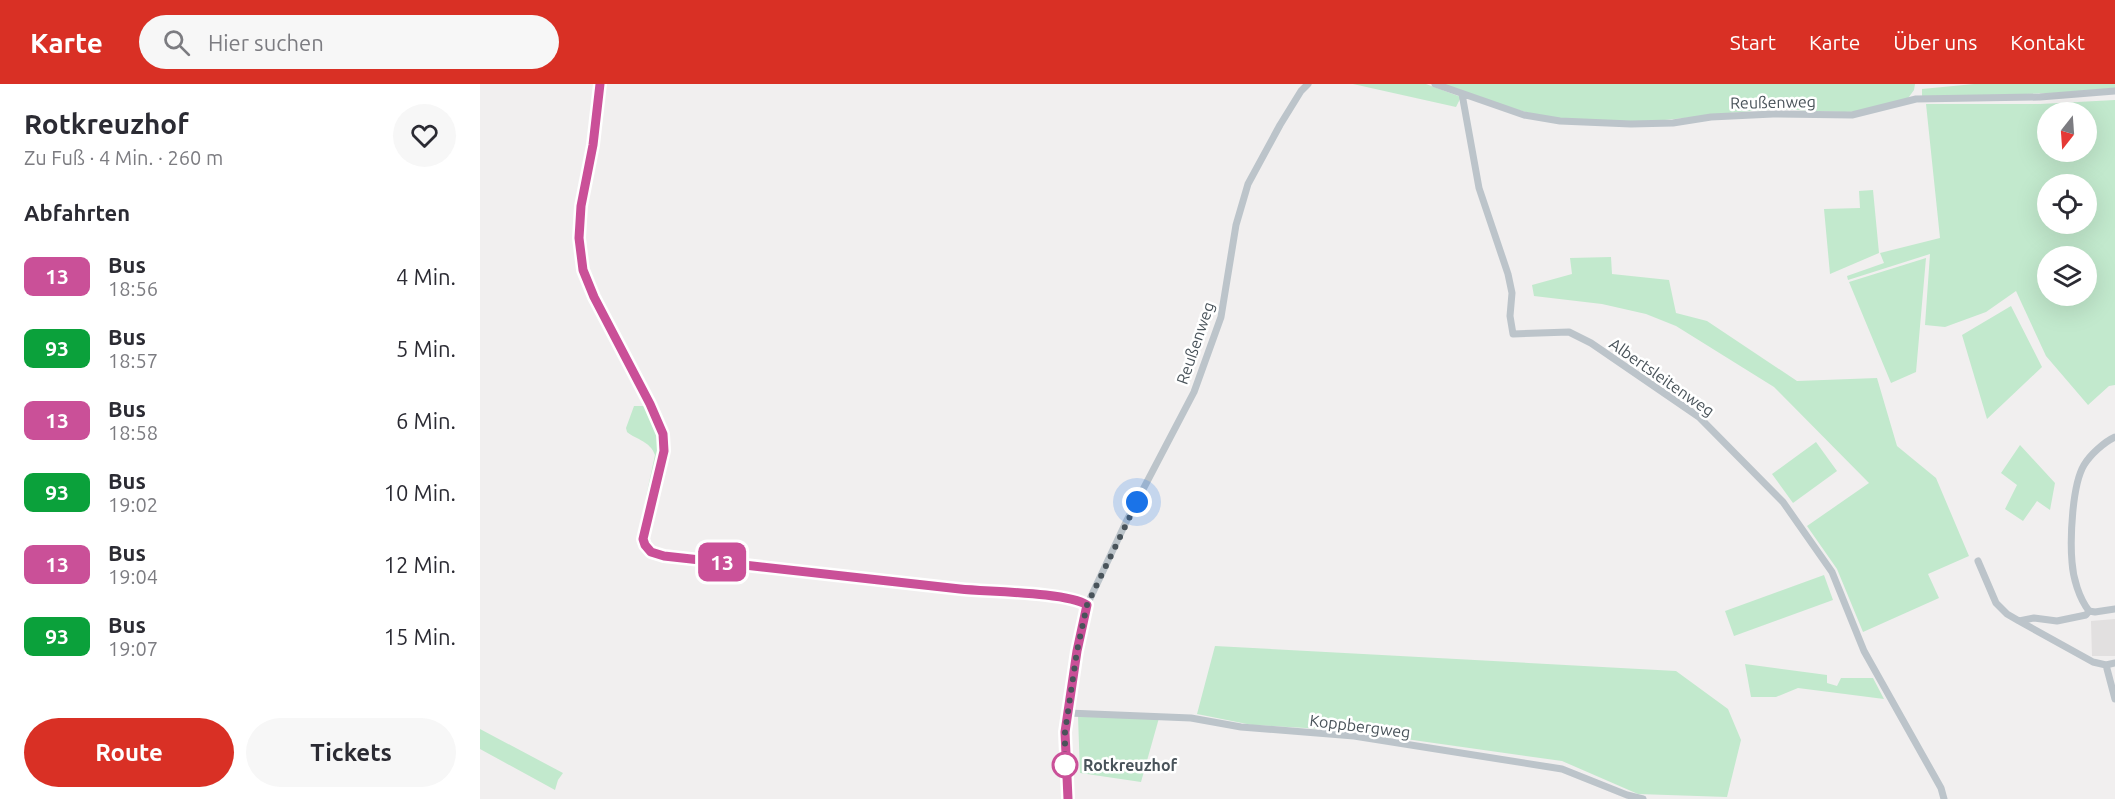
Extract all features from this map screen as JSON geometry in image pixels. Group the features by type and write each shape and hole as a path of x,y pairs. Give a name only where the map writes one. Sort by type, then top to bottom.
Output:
{"street":[{"path":"600,84 593,145 581,206 579,238 583,270 594,297 650,404 663,434 664,451 644,531 643,539 647,548 651,552 664,556 1080,600 1087,605 1077,651 1068,713 1065,752 1068,799"},
{"name":"Reußenweg","path":"1087,605 1122,531 1194,392 1221,317 1236,225 1248,184 1280,125 1301,91 1308,84"},
{"name":"Reußenweg","path":"1435,84 1524,115 1560,121 1630,124 1673,123 1711,117 1773,114 1852,115 1916,99 2040,97 2115,91"},
{"name":"Albertsleitenweg","path":"1462,94 1479,188 1508,273 1512,293 1510,316 1513,334 1569,332 1591,343 1699,417 1783,502 1832,572 1864,651 1941,788 1944,799"},
{"path":"2089,611 2077,588 2072,563 2076,483 2084,464 2108,440 2115,437"},
{"path":"1978,561 1996,603 2007,614 2093,662 2106,665 2115,663"},
{"path":"2089,611 2115,609"},
{"path":"2019,621 2034,618 2057,621 2086,615 2089,611"},
{"path":"2106,665 2115,699"},
{"name":"Koppbergweg","path":"1068,713 1191,718 1241,727 1354,736 1562,769 1627,795 1643,799"}],"shaded area":[{"path":"2115,619 2115,656 2092,656 2091,621"}],"green space":[{"path":"1353,84 1426,84 1461,97 1456,107"},
{"path":"1442,84 1915,84 1914,90 1906,101 1860,111 1770,110 1620,122 1565,119 1534,114"},
{"path":"1974,84 2115,84 2115,88 2056,93 1922,97 1922,89"},
{"path":"2115,100 2115,385 2109,386 2088,405 2046,356 2016,291 1986,312 1945,327 1925,325 1930,254 1848,280 1847,276 1884,263 1880,253 1940,238 1926,104 2037,104 2037,162 2097,162 2097,102 2078,102"},
{"path":"1873,190 1879,253 1830,274 1824,209 1860,208 1859,191"},
{"path":"1611,257 1612,274 1669,280 1676,313 1707,321 1797,381 1877,378 1897,446 1936,478 1969,556 1928,574 1939,598 1863,632 1837,569 1807,526 1869,483 1774,387 1676,326 1646,314 1602,304 1534,296 1532,285 1572,274 1570,258"},
{"path":"1926,258 1916,372 1891,383 1849,282"},
{"path":"2011,306 2042,367 1987,419 1962,335"},
{"path":"634,406 646,406 656,429 660,448 638,534 655,455 647,444 627,432 626,428"},
{"path":"1816,442 1837,471 1793,503 1772,474"},
{"path":"2020,445 2055,483 2050,510 2037,501 2023,521 2005,509 2017,485 2001,473"},
{"path":"1824,575 1833,600 1734,636 1725,611"},
{"path":"1215,646 1676,671 1728,709 1741,740 1727,797 1638,794 1562,761 1342,730 1252,725 1197,714"},
{"path":"1745,664 1827,675 1827,683 1837,686 1841,678 1873,678 1884,699 1798,688 1776,697 1751,697"},
{"name":"Rotkreuzhof","path":"1078,716 1159,718 1141,782 1080,773"},
{"path":"480,729 563,773 555,790 480,749"}],"bus line":[{"name":"13","path":"600,84 593,145 581,206 579,238 583,270 594,297 650,404 663,434 664,451 644,531 645,545 651,552 664,556 1080,600 1087,605 1077,651 1065,732 1068,799"}],"place":[{"name":"Rotkreuzhof","path":"1065,765"}],"route":[{"path":"1065,765 1065,732 1077,651 1087,605 1137,502"}]}
